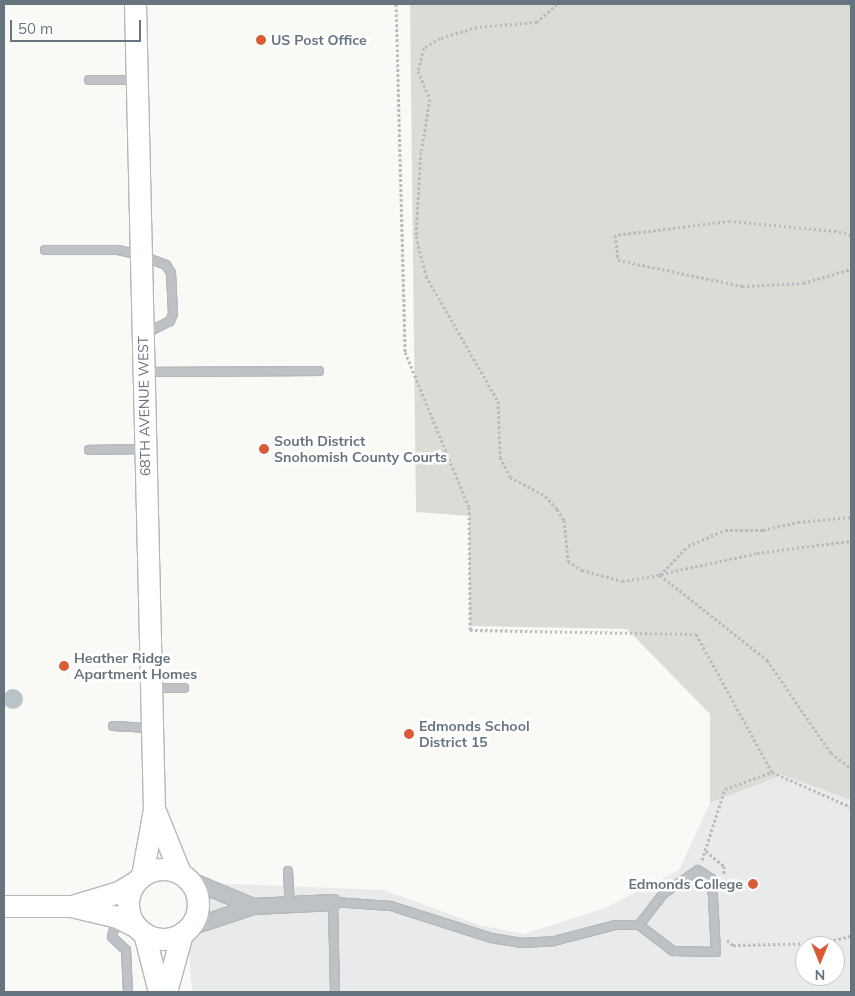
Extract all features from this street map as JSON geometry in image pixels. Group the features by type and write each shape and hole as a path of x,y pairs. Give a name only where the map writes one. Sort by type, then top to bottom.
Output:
{"street":[{"name":"68TH AVENUE WEST","path":"135,4 150,728 154,808 139,879"},
{"name":"68TH AVENUE WEST","path":"154,808 184,876"},
{"path":"72,906 119,892 139,879 161,869 184,876 253,906"},
{"path":"166,992 186,930 198,903 184,876"},
{"path":"139,879 130,891 129,910 140,930 159,992"},
{"path":"4,906 72,906 117,917 140,930 163,939 253,906 333,902"}],"lane":[{"path":"89,80 137,80"},
{"path":"45,250 118,250 140,254 166,265 172,273 173,314 170,321 142,336"},
{"path":"143,372 319,371"},
{"path":"89,450 144,449"},
{"path":"150,688 184,688"},
{"path":"113,726 150,728"},
{"path":"288,870 290,905"},
{"path":"335,992 333,902 391,906 491,938 521,943 554,941 615,926 639,925 673,951 716,952 712,879 698,870 663,894 639,925"},
{"path":"117,917 112,937 126,950 128,992"}],"path":[{"path":"396,4 405,352 469,507 470,630 696,634 772,772 851,806"},
{"path":"557,4 537,22 477,27 440,38 424,48 418,71 430,99 421,152 416,236 426,276 498,401 500,457 510,477 546,496 564,520 568,561 582,570 622,581 757,553 851,541"},
{"path":"851,235 836,231 730,221 615,235 618,260 742,286 803,283 851,269"},
{"path":"660,574 688,546 725,530 763,530 798,522 851,516"},
{"path":"660,574 768,660 832,753 851,768"},
{"path":"698,870 706,851 725,789 772,772"},
{"path":"706,851 724,866 724,876"},
{"path":"726,932 727,941 733,945 824,943 851,936"}],"shaded area":[{"path":"410,4 851,4 851,800 782,775 710,803 710,714 627,629 470,626 469,516 416,512"},
{"path":"13,689 20,692 23,699 20,706 13,709 6,706 3,699 6,692"},
{"name":"Edmonds College","path":"782,775 851,800 851,992 192,992 184,882 384,890 479,925 524,934 605,908 679,870 710,803"}],"place":[{"name":"US Post Office","path":"261,40"},
{"name":"South District Snohomish County Courts","path":"264,449"},
{"name":"Heather Ridge Apartment Homes","path":"64,666"},
{"name":"Edmonds School District 15","path":"409,734"},
{"name":"Edmonds College","path":"753,884"}]}
